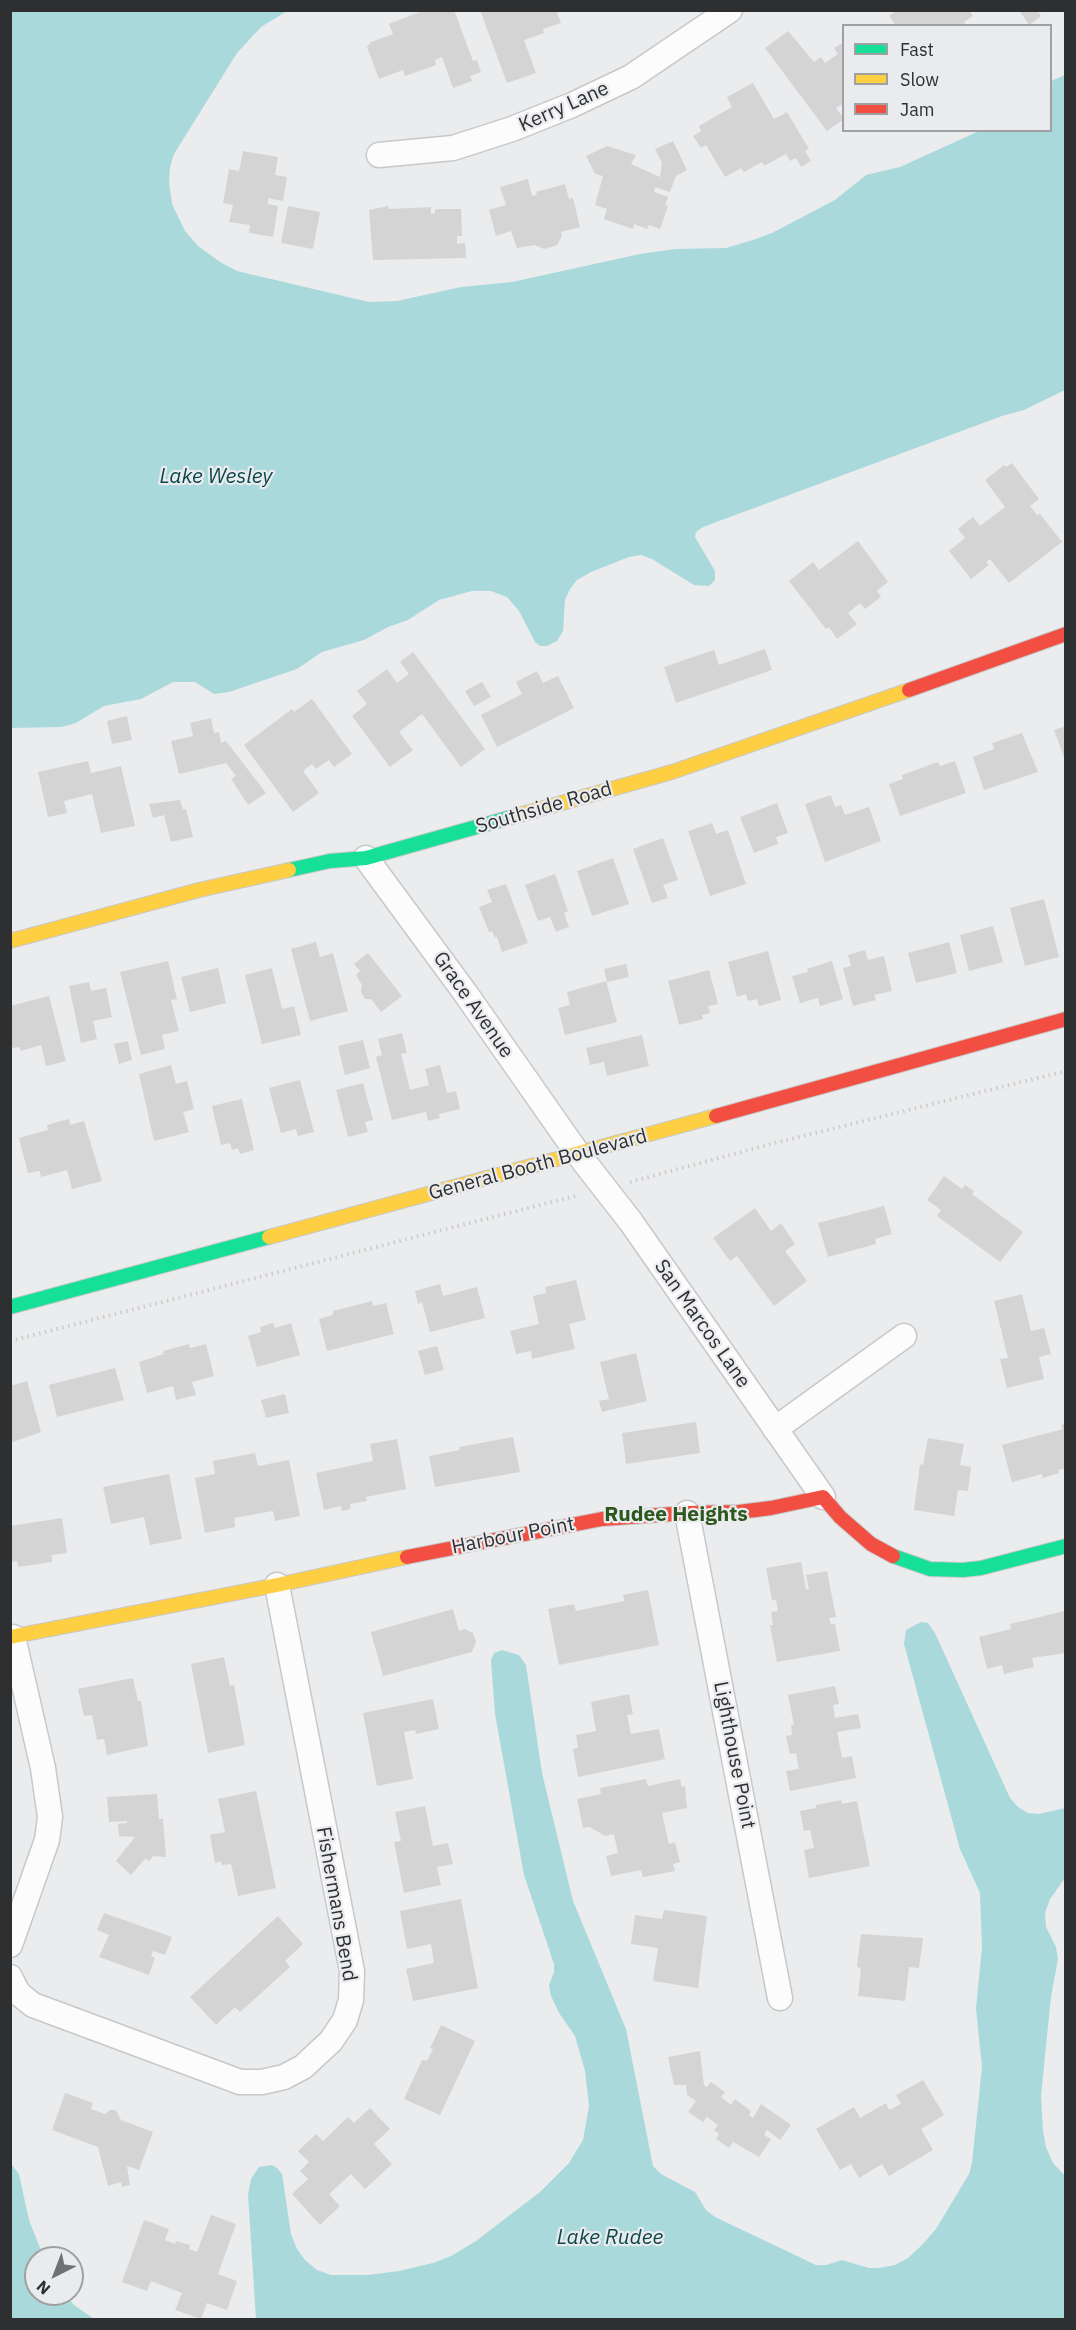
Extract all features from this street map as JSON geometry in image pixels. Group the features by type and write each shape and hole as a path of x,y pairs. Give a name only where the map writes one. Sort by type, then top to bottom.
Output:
{"main road":[{"name":"Southside Road","path":"10,942 199,890 330,861 366,858 672,772 844,714 1065,634"},
{"name":"General Booth Boulevard","path":"10,1307 578,1154 1065,1019"},
{"name":"Harbour Point","path":"12,1637 602,1519 739,1512 823,1497"},
{"path":"823,1497 840,1517 871,1544 900,1560 930,1569 981,1568 1065,1546"}],"street":[{"name":"Kerry Lane","path":"379,155 453,148 512,129 562,109 631,76 730,10"},
{"name":"Grace Avenue","path":"366,858 466,994 578,1154"},
{"name":"San Marcos Lane","path":"578,1154 638,1232 823,1497"},
{"path":"775,1429 904,1336"},
{"name":"Lighthouse Point","path":"687,1513 780,1998"},
{"name":"Fishermans Bend","path":"10,1977 18,1993 33,2005 240,2082 262,2082 284,2078 303,2067 330,2041 345,2020 351,2000 352,1971 277,1585"},
{"path":"10,1946 47,1840 50,1817 43,1768 12,1637"}],"path":[{"path":"10,1341 771,1144 1065,1071"}],"water":[{"name":"Lake Wesley","path":"11,10 287,11 261,27 237,53 174,154 169,183 172,204 185,231 198,246 237,271 369,302 397,301 461,287 512,282 640,254 675,249 726,248 753,240 772,233 835,200 866,175 900,167 977,132 1052,132 1052,81 1065,75 1065,390 1024,410 1002,416 703,527 696,532 695,537 715,571 715,580 709,586 694,585 652,559 641,555 629,557 591,572 577,580 570,589 565,600 563,631 557,641 547,646 540,646 535,642 519,611 507,597 491,591 472,591 439,600 408,620 388,627 364,640 322,652 297,669 229,692 214,694 195,682 173,682 141,699 104,706 76,723 62,727 11,728"},
{"name":"Lake Rudee","path":"921,1622 928,1623 935,1633 1010,1798 1028,1813 1039,1814 1065,1808 1065,1878 1050,1899 1045,1913 1046,1927 1056,1947 1058,1959 1051,1997 1041,2096 1046,2147 1053,2163 1065,2176 1065,2319 256,2319 248,2195 251,2179 259,2167 272,2165 282,2174 291,2234 297,2249 305,2260 317,2270 331,2275 368,2275 433,2263 451,2256 476,2241 540,2192 569,2163 583,2140 589,2106 585,2071 575,2036 559,2013 551,1996 549,1985 554,1972 554,1964 524,1875 495,1714 491,1660 494,1653 502,1650 519,1655 526,1665 542,1773 573,1901 626,2029 653,2166 661,2174 695,2192 706,2210 715,2217 816,2265 826,2265 842,2260 869,2268 895,2265 908,2258 922,2245 936,2229 969,2174 972,2163 982,2067 976,2009 982,1947 980,1893 960,1849 904,1644 906,1630"},
{"path":"11,2164 19,2174 29,2220 39,2246 24,2246 24,2306 75,2306 94,2319 11,2319"}],"building":[{"path":"425,10 454,10 473,61 477,60 481,72 470,76 472,81 453,88 442,57 435,60 436,65 405,76 403,70 379,79 367,47 371,42 393,34 389,24"},
{"path":"480,10 556,10 561,23 543,29 544,33 524,40 536,73 507,83"},
{"path":"897,10 969,10 973,16 964,22 965,24 895,24 889,16"},
{"path":"1019,10 1037,10 1041,16 1028,24"},
{"path":"788,31 814,62 821,57 825,63 838,54 834,48 842,43 842,104 836,108 842,116 842,120 827,131 765,48"},
{"path":"753,83 774,119 787,112 809,149 805,151 811,161 801,167 796,158 790,161 786,154 764,166 762,162 744,172 741,168 725,177 706,145 701,148 693,136 701,131 699,126 732,107 727,97"},
{"path":"673,141 687,170 676,176 670,192 655,187 654,192 668,197 665,205 668,206 660,229 649,225 647,229 634,224 633,229 604,219 607,209 595,205 603,176 595,174 586,156 607,146 636,155 631,164 660,177 662,163 655,149"},
{"path":"243,151 278,157 275,175 287,177 283,201 268,198 268,204 278,206 273,237 249,233 250,225 229,222 233,205 223,203 229,169 239,171"},
{"path":"528,179 532,196 537,195 536,192 565,184 569,199 573,198 580,227 561,232 562,236 557,245 544,249 535,245 517,248 511,231 496,236 489,210 506,205 500,187"},
{"path":"288,206 320,212 313,249 281,243"},
{"path":"388,206 389,209 431,207 431,214 435,213 435,209 461,209 462,236 457,236 457,244 465,243 466,258 373,260 369,210"},
{"path":"1012,463 1039,499 1030,506 1037,515 1040,514 1062,542 1009,583 990,559 986,562 989,565 971,579 949,551 965,538 958,529 973,517 980,526 1005,507 985,480 1004,465 1006,467"},
{"path":"858,541 888,582 877,591 881,597 865,609 860,603 848,613 857,624 837,639 829,627 826,629 789,581 813,562 819,570"},
{"path":"765,649 772,670 676,703 664,667 714,650 719,665"},
{"path":"413,652 485,749 461,767 422,714 399,732 413,750 390,767 352,716 367,704 357,691 387,669 397,683 409,674 400,662"},
{"path":"537,671 543,683 558,676 574,708 497,747 481,715 522,694 516,682"},
{"path":"482,682 491,697 474,706 465,691"},
{"path":"312,699 352,754 334,767 329,760 316,769 312,764 303,771 319,793 293,812 244,745 292,709 294,712"},
{"path":"127,716 132,740 112,744 107,721"},
{"path":"211,718 214,733 219,732 221,743 226,741 266,793 248,805 231,779 236,776 226,763 179,774 171,741 193,736 190,723"},
{"path":"1066,726 1066,760 1065,760 1054,730"},
{"path":"1022,733 1038,772 984,790 973,757 994,749 992,743"},
{"path":"88,761 91,773 121,766 135,826 101,833 92,794 64,801 67,813 48,817 38,772"},
{"path":"955,761 966,793 900,816 889,784 903,779 902,775 935,763 938,762 940,766"},
{"path":"831,795 835,807 841,805 845,815 869,807 881,841 825,862 805,804"},
{"path":"180,800 183,810 186,809 193,837 171,842 164,815 153,818 149,804"},
{"path":"777,803 788,833 776,837 778,844 754,853 740,817"},
{"path":"712,823 716,834 728,830 746,884 710,896 688,831"},
{"path":"663,838 678,880 663,885 668,898 652,903 633,849"},
{"path":"613,858 629,904 592,916 577,871"},
{"path":"555,874 568,911 564,913 569,927 556,932 550,917 538,921 525,885"},
{"path":"506,884 528,943 502,952 497,937 495,938 492,931 489,932 479,907 492,902 487,890"},
{"path":"1044,899 1059,957 1025,966 1010,908"},
{"path":"993,926 1003,962 969,971 960,935"},
{"path":"316,942 320,957 333,953 348,1011 310,1021 291,949"},
{"path":"949,942 957,973 916,983 908,953"},
{"path":"865,950 868,960 884,956 892,991 874,995 876,1000 853,1006 843,968 851,966 848,955"},
{"path":"768,951 781,1000 759,1006 757,999 748,1001 746,994 737,997 728,962"},
{"path":"368,953 402,996 381,1012 371,999 365,999 361,992 362,985 356,975 360,971 354,964"},
{"path":"168,961 177,999 171,1000 179,1031 162,1035 165,1049 141,1055 120,972"},
{"path":"832,961 843,999 820,1006 818,998 800,1003 792,976 808,972 807,969"},
{"path":"626,964 629,977 607,982 604,969"},
{"path":"218,968 226,1003 190,1012 181,977"},
{"path":"272,968 282,1009 294,1006 301,1035 262,1044 245,975"},
{"path":"709,970 718,1004 708,1006 710,1013 702,1015 703,1019 679,1025 668,981"},
{"path":"606,981 617,1022 565,1035 558,1008 570,1005 567,992"},
{"path":"89,982 91,991 106,988 112,1017 93,1021 97,1039 81,1043 69,986"},
{"path":"49,996 66,1061 46,1066 41,1045 21,1051 20,1047 13,1048 10,1040 10,1006"},
{"path":"402,1033 407,1053 401,1054 410,1090 429,1085 425,1069 440,1065 447,1093 456,1091 460,1109 439,1114 440,1118 428,1121 426,1112 392,1120 376,1057 382,1055 378,1039"},
{"path":"642,1035 649,1066 607,1076 604,1062 590,1065 586,1048"},
{"path":"363,1040 370,1068 345,1075 338,1046"},
{"path":"128,1041 132,1060 119,1064 114,1044"},
{"path":"171,1065 176,1084 187,1081 194,1109 183,1112 189,1132 154,1141 139,1074"},
{"path":"300,1080 314,1132 298,1136 296,1129 281,1133 269,1088"},
{"path":"363,1083 373,1120 365,1122 368,1132 348,1137 336,1090"},
{"path":"242,1099 254,1150 240,1154 238,1148 232,1150 230,1143 221,1145 212,1106"},
{"path":"69,1119 70,1125 84,1121 102,1181 72,1189 67,1170 41,1177 40,1171 28,1173 19,1138 48,1130 47,1125"},
{"path":"944,1176 962,1189 965,1185 974,1191 972,1194 1023,1232 1000,1262 937,1216 941,1210 927,1200"},
{"path":"884,1206 892,1234 875,1239 876,1244 828,1257 818,1223"},
{"path":"755,1208 771,1231 781,1223 795,1244 785,1251 807,1281 774,1306 737,1256 730,1261 713,1238"},
{"path":"576,1280 586,1320 569,1324 575,1349 532,1359 531,1351 516,1354 510,1331 539,1324 533,1296 546,1293 545,1287"},
{"path":"440,1284 443,1296 477,1287 485,1318 430,1332 422,1302 418,1304 415,1291"},
{"path":"1022,1294 1031,1331 1044,1328 1051,1354 1039,1357 1044,1379 1007,1388 1000,1359 1008,1358 994,1301"},
{"path":"372,1301 373,1306 386,1303 394,1334 327,1351 319,1319 333,1315 333,1311"},
{"path":"273,1323 275,1328 291,1323 300,1355 257,1367 248,1336 261,1332 260,1327"},
{"path":"189,1344 190,1348 206,1344 214,1376 192,1382 196,1395 176,1400 173,1386 147,1393 139,1362 164,1354 163,1351"},
{"path":"437,1346 444,1370 425,1375 418,1351"},
{"path":"636,1353 647,1401 602,1412 599,1401 609,1399 600,1362"},
{"path":"115,1368 124,1400 57,1417 49,1385"},
{"path":"27,1381 41,1432 10,1443 10,1386"},
{"path":"285,1394 289,1413 266,1418 261,1400"},
{"path":"696,1422 700,1453 626,1464 622,1433"},
{"path":"1066,1423 1066,1468 1043,1478 1042,1474 1012,1482 1002,1445 1063,1429 1061,1425"},
{"path":"513,1437 520,1472 435,1487 429,1456 460,1450 459,1447"},
{"path":"928,1438 964,1444 960,1465 971,1467 968,1491 958,1490 954,1516 914,1510 920,1464 923,1465"},
{"path":"397,1439 406,1489 366,1497 367,1501 350,1504 351,1509 342,1511 341,1506 324,1510 316,1473 373,1461 370,1444"},
{"path":"255,1453 258,1466 289,1460 300,1516 275,1521 273,1511 234,1518 235,1527 205,1533 195,1478 215,1474 213,1461"},
{"path":"169,1474 182,1539 150,1545 144,1517 111,1524 103,1487"},
{"path":"62,1518 67,1553 52,1555 52,1562 18,1567 17,1561 10,1562 10,1526"},
{"path":"801,1562 806,1589 809,1589 806,1575 827,1571 836,1617 829,1618 831,1624 835,1624 840,1651 777,1662 770,1625 773,1625 771,1612 778,1611 776,1600 772,1600 766,1568"},
{"path":"648,1590 659,1645 559,1665 548,1609 574,1604 576,1611 624,1601 623,1595"},
{"path":"453,1609 459,1631 465,1629 473,1633 476,1642 472,1652 383,1676 371,1632"},
{"path":"1065,1611 1066,1653 1032,1658 1034,1667 1004,1674 1002,1665 987,1669 979,1637 1011,1629 1010,1624"},
{"path":"224,1657 230,1686 234,1685 245,1745 208,1753 191,1664"},
{"path":"133,1678 138,1701 141,1701 148,1746 107,1755 104,1739 97,1740 92,1715 84,1716 78,1689"},
{"path":"835,1686 839,1704 833,1705 835,1718 858,1714 861,1728 837,1732 842,1758 852,1756 856,1778 790,1791 786,1771 799,1769 796,1753 790,1754 786,1736 792,1735 791,1725 794,1725 788,1695"},
{"path":"629,1694 633,1714 627,1715 631,1734 659,1729 665,1759 578,1777 573,1749 578,1748 576,1735 596,1731 591,1702"},
{"path":"433,1699 439,1729 416,1734 415,1730 404,1732 413,1779 377,1786 363,1713"},
{"path":"646,1779 648,1786 680,1779 682,1787 685,1786 687,1808 662,1813 669,1844 675,1842 680,1862 673,1864 675,1871 643,1877 641,1870 611,1876 606,1856 618,1853 614,1834 605,1836 590,1827 583,1828 577,1799 601,1794 600,1788"},
{"path":"256,1791 276,1888 238,1896 231,1864 222,1865 221,1861 215,1863 210,1835 225,1832 218,1799"},
{"path":"157,1794 159,1819 163,1819 166,1857 153,1856 149,1861 146,1858 131,1875 116,1861 135,1837 119,1836 118,1824 127,1823 127,1821 109,1822 107,1797"},
{"path":"841,1800 842,1804 857,1801 870,1866 809,1878 804,1850 814,1848 810,1830 804,1831 800,1811"},
{"path":"425,1806 433,1846 448,1843 453,1864 437,1867 441,1885 404,1893 394,1842 401,1841 395,1812"},
{"path":"461,1899 478,1988 413,2001 406,1969 434,1963 431,1944 407,1949 400,1911"},
{"path":"664,1910 707,1916 698,1988 653,1981 658,1948 631,1944 635,1915 662,1919"},
{"path":"104,1913 172,1937 165,1955 153,1951 151,1956 155,1958 149,1975 99,1957 109,1935 97,1930"},
{"path":"278,1916 303,1944 285,1961 290,1967 240,2012 235,2007 216,2025 190,1997"},
{"path":"861,1934 923,1938 919,1968 909,1967 905,2001 858,1996 861,1969 857,1966"},
{"path":"441,2025 475,2041 440,2115 404,2099 422,2060 427,2061 433,2049 430,2048"},
{"path":"700,2051 704,2085 707,2087 711,2082 725,2092 721,2097 731,2105 735,2099 751,2111 749,2115 753,2118 761,2104 791,2125 780,2140 767,2130 764,2135 771,2139 759,2157 733,2142 729,2148 716,2139 719,2134 714,2130 718,2125 707,2117 703,2122 688,2112 696,2101 687,2095 686,2085 674,2085 668,2057"},
{"path":"923,2080 944,2115 921,2129 933,2150 889,2176 882,2164 859,2178 851,2164 840,2170 816,2129 854,2107 860,2118 886,2103 889,2110 901,2104 896,2095"},
{"path":"65,2093 93,2103 91,2109 105,2114 110,2110 116,2110 121,2120 153,2132 139,2170 127,2166 130,2185 122,2187 121,2182 108,2186 98,2147 52,2130"},
{"path":"370,2108 390,2129 374,2144 392,2164 365,2189 351,2174 329,2194 340,2206 320,2225 292,2194 308,2179 300,2171 309,2162 298,2151 316,2134 323,2141 348,2117 354,2123"},
{"path":"211,2215 236,2224 218,2274 237,2281 227,2310 207,2303 201,2319 175,2310 182,2293 151,2281 147,2291 122,2282 144,2220 169,2229 165,2240 175,2244 176,2241 190,2245 189,2249 197,2252"}],"traffic: fast":[{"path":"289,870 330,861 366,858 512,817"},
{"path":"10,1307 269,1237"},
{"path":"893,1556 930,1569 963,1570 981,1568 1066,1546"}],"traffic: slow":[{"path":"512,817 672,772 909,690"},
{"path":"10,941 199,890 289,870"},
{"path":"269,1237 716,1116"},
{"path":"10,1637 407,1557"}],"traffic: jam":[{"path":"909,690 1066,634"},
{"path":"716,1116 1066,1019"},
{"path":"407,1557 602,1519 739,1512 823,1497 840,1517 871,1544 893,1556"}],"district":[{"name":"Rudee Heights","path":"676,1515"}]}
